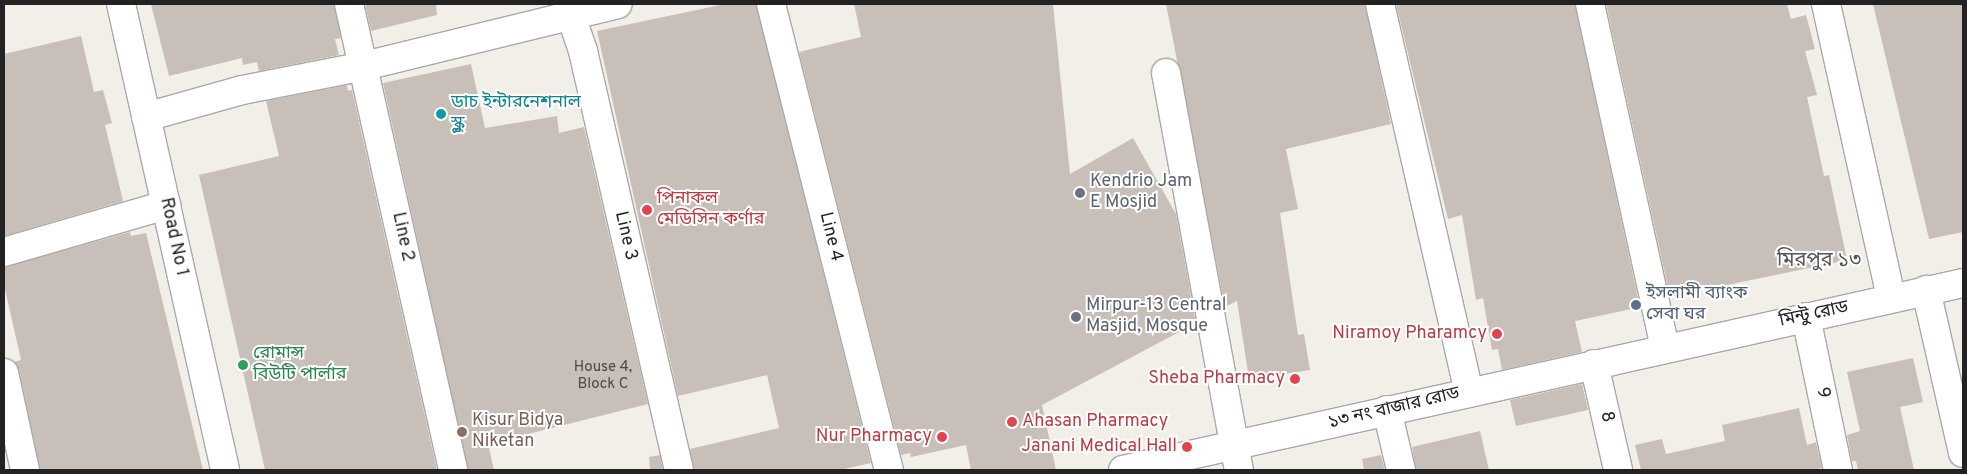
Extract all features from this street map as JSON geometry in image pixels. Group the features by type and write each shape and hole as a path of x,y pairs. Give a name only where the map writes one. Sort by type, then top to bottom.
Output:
{"street":[{"name":"Road No 1","path":"121,4 224,470"},
{"name":"Line 2","path":"350,4 453,470"},
{"path":"146,117 242,90 364,66 568,10 618,4"},
{"name":"Line 4","path":"771,4 889,470"},
{"path":"1380,4 1470,392"},
{"path":"1590,4 1665,348"},
{"path":"1826,4 1891,298"},
{"name":"Line 3","path":"568,10 583,51 679,470"},
{"path":"1166,73 1236,458"},
{"path":"4,252 166,205"},
{"name":"মিন্টু রোড","path":"1665,348 1963,283"},
{"path":"1926,290 1963,453"},
{"name":"9","path":"1806,317 1838,470"},
{"name":"১৩ নং বাজার রোড","path":"1123,470 1236,458 1387,410 1665,348"},
{"name":"8","path":"1594,364 1618,470"},
{"path":"4,374 25,470"},
{"path":"1387,410 1401,470"}],"building":[{"path":"151,4 334,4 341,38 335,39 339,55 259,71 257,62 243,65 242,58 169,76"},
{"path":"365,4 436,4 437,15 371,31"},
{"path":"725,4 756,4 871,463 839,470 694,470 690,449 779,428 767,375 678,396 597,31"},
{"path":"854,4 1053,4 1070,174 1133,138 1176,214 1196,323 1042,405 1056,470 971,470 966,445 911,457 910,453 901,455 799,52 861,37"},
{"path":"1166,4 1365,4 1391,124 1286,149 1298,209 1280,213 1298,335 1304,334 1310,370 1249,379 1237,301 1225,307"},
{"path":"1396,4 1575,4 1639,303 1635,304 1636,308 1575,321 1582,352 1502,370 1498,349 1492,350 1483,298 1476,300 1462,215 1448,219"},
{"path":"1606,4 1787,4 1791,19 1806,15 1815,49 1805,51 1817,95 1807,97 1824,176 1829,175 1847,260 1670,297"},
{"path":"1873,4 1963,4 1963,232 1929,239"},
{"path":"81,36 94,92 103,90 112,123 105,125 123,201 4,236 4,54"},
{"path":"471,64 485,128 557,116 559,133 584,127 648,404 488,444 494,470 468,470 383,83"},
{"path":"347,85 348,91 352,90 437,470 265,470 199,175 279,156 266,101"},
{"path":"130,232 131,236 146,233 203,470 40,470 19,370 14,362 21,360 4,285 4,267"},
{"path":"1913,358 1923,402 1900,407 1914,470 1858,470 1856,461 1852,461 1847,435 1860,431 1847,372"},
{"path":"1582,384 1588,410 1516,426 1510,400"},
{"path":"1799,408 1807,445 1816,442 1822,468 1812,470 1641,470 1635,445 1662,439 1666,454 1725,441 1722,425"},
{"path":"1480,431 1489,470 1416,470 1412,447"},
{"path":"660,455 663,470 650,470 649,457"},
{"path":"1381,455 1385,470 1364,470 1362,459"}],"place":[{"name":"ডাচ ইন্টারনেশনাল স্কুল","path":"441,114"},
{"name":"Kendrio Jam E Mosjid","path":"1080,193"},
{"name":"পিনাকল মেডিসিন কর্ণার","path":"647,210"},
{"name":"ইসলামী ব্যাংক সেবা ঘর","path":"1636,305"},
{"name":"Mirpur-13 Central Masjid, Mosque","path":"1076,317"},
{"name":"Niramoy Pharamcy","path":"1497,334"},
{"name":"রোমান্স বিউটি পার্লার","path":"243,365"},
{"name":"Sheba Pharmacy","path":"1295,379"},
{"name":"Ahasan Pharmacy","path":"1012,422"},
{"name":"Kisur Bidya Niketan","path":"462,432"},
{"name":"Nur Pharmacy","path":"942,437"},
{"name":"Janani Medical Hall","path":"1187,447"}],"district":[{"name":"মিরপুর ১৩","path":"1819,261"}]}
